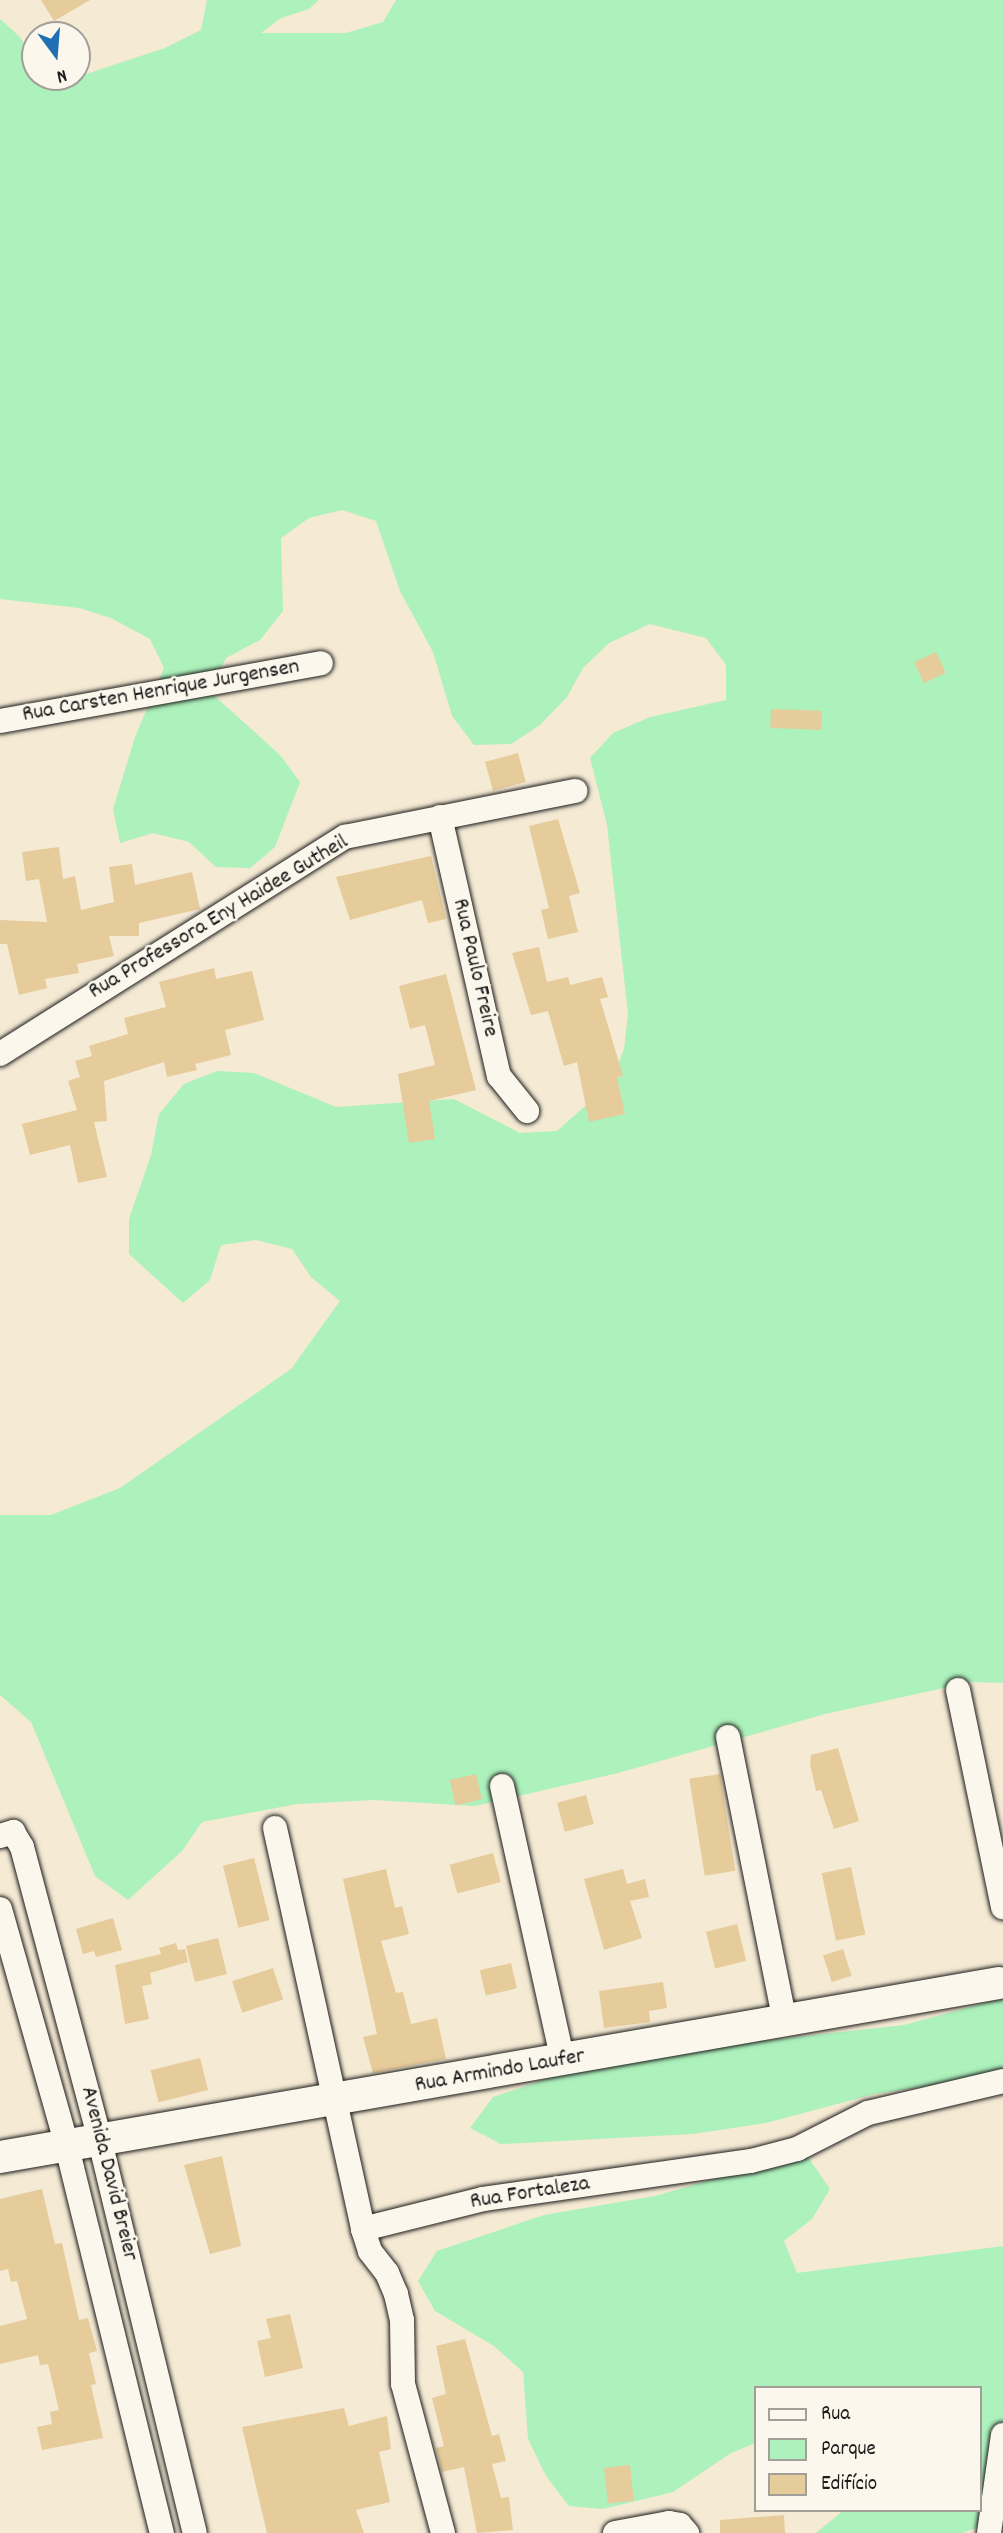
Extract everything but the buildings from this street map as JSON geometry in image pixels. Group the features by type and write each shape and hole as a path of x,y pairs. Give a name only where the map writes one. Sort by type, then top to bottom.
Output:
{"street":[{"name":"Rua Carsten Henrique Jurgensen","path":"0,721 321,663"},
{"name":"Rua Professora Eny Haidee Gutheil","path":"0,1054 345,836 575,791"},
{"name":"Rua Paulo Freire","path":"440,817 499,1076 527,1111"},
{"path":"958,1690 1003,1907"},
{"path":"728,1737 785,2021"},
{"path":"502,1786 563,2061"},
{"path":"275,1828 363,2229 370,2251 387,2273 396,2294 402,2320 402,2384 443,2533"},
{"name":"Avenida David Breier","path":"0,1836 13,1832 22,1847 99,2137 195,2533"},
{"name":"Avenida David Breier","path":"0,1909 66,2143 162,2533"},
{"name":"Rua Armindo Laufer","path":"0,2157 99,2137 334,2102 1001,1980"},
{"name":"Rua Fortaleza","path":"363,2229 483,2199 751,2161 797,2150 868,2113 1003,2081"},
{"path":"989,2533 1003,2435"},
{"path":"615,2533 669,2523 680,2525 687,2533"}],"green space":[{"path":"207,0 319,0 309,9 281,18 261,33 346,33 383,22 396,0 1003,0 1003,1683 971,1682 825,1714 618,1773 475,1806 373,1800 297,1804 202,1822 182,1851 128,1900 95,1876 31,1722 0,1695 0,1515 51,1515 120,1488 291,1369 340,1301 311,1277 292,1249 256,1240 221,1245 210,1280 183,1303 129,1254 129,1219 151,1155 159,1114 184,1084 217,1071 254,1073 336,1107 454,1099 520,1133 557,1131 610,1084 624,1049 628,1014 607,825 590,758 613,733 650,717 726,700 726,665 706,638 650,624 609,643 583,668 567,697 540,725 511,744 474,745 452,716 433,652 400,591 376,521 342,510 309,518 281,538 283,611 260,640 226,658 209,691 280,755 300,782 275,847 250,868 216,867 189,842 153,833 120,843 113,809 135,737 164,668 150,639 111,618 79,608 0,599 0,19 21,39 21,91 91,91 91,72 165,48 201,30"},
{"path":"1003,1998 1003,2075 875,2094 766,2123 693,2134 501,2144 470,2128 493,2097 564,2073 714,2046 904,2025"},
{"path":"808,2157 830,2189 812,2219 784,2241 797,2273 1003,2246 1003,2518 963,2533 816,2533 842,2512 982,2512 982,2386 754,2386 754,2444 731,2453 673,2492 603,2509 569,2506 546,2476 528,2439 523,2372 494,2346 435,2311 418,2281 437,2251 544,2215 655,2196 762,2165"}]}
